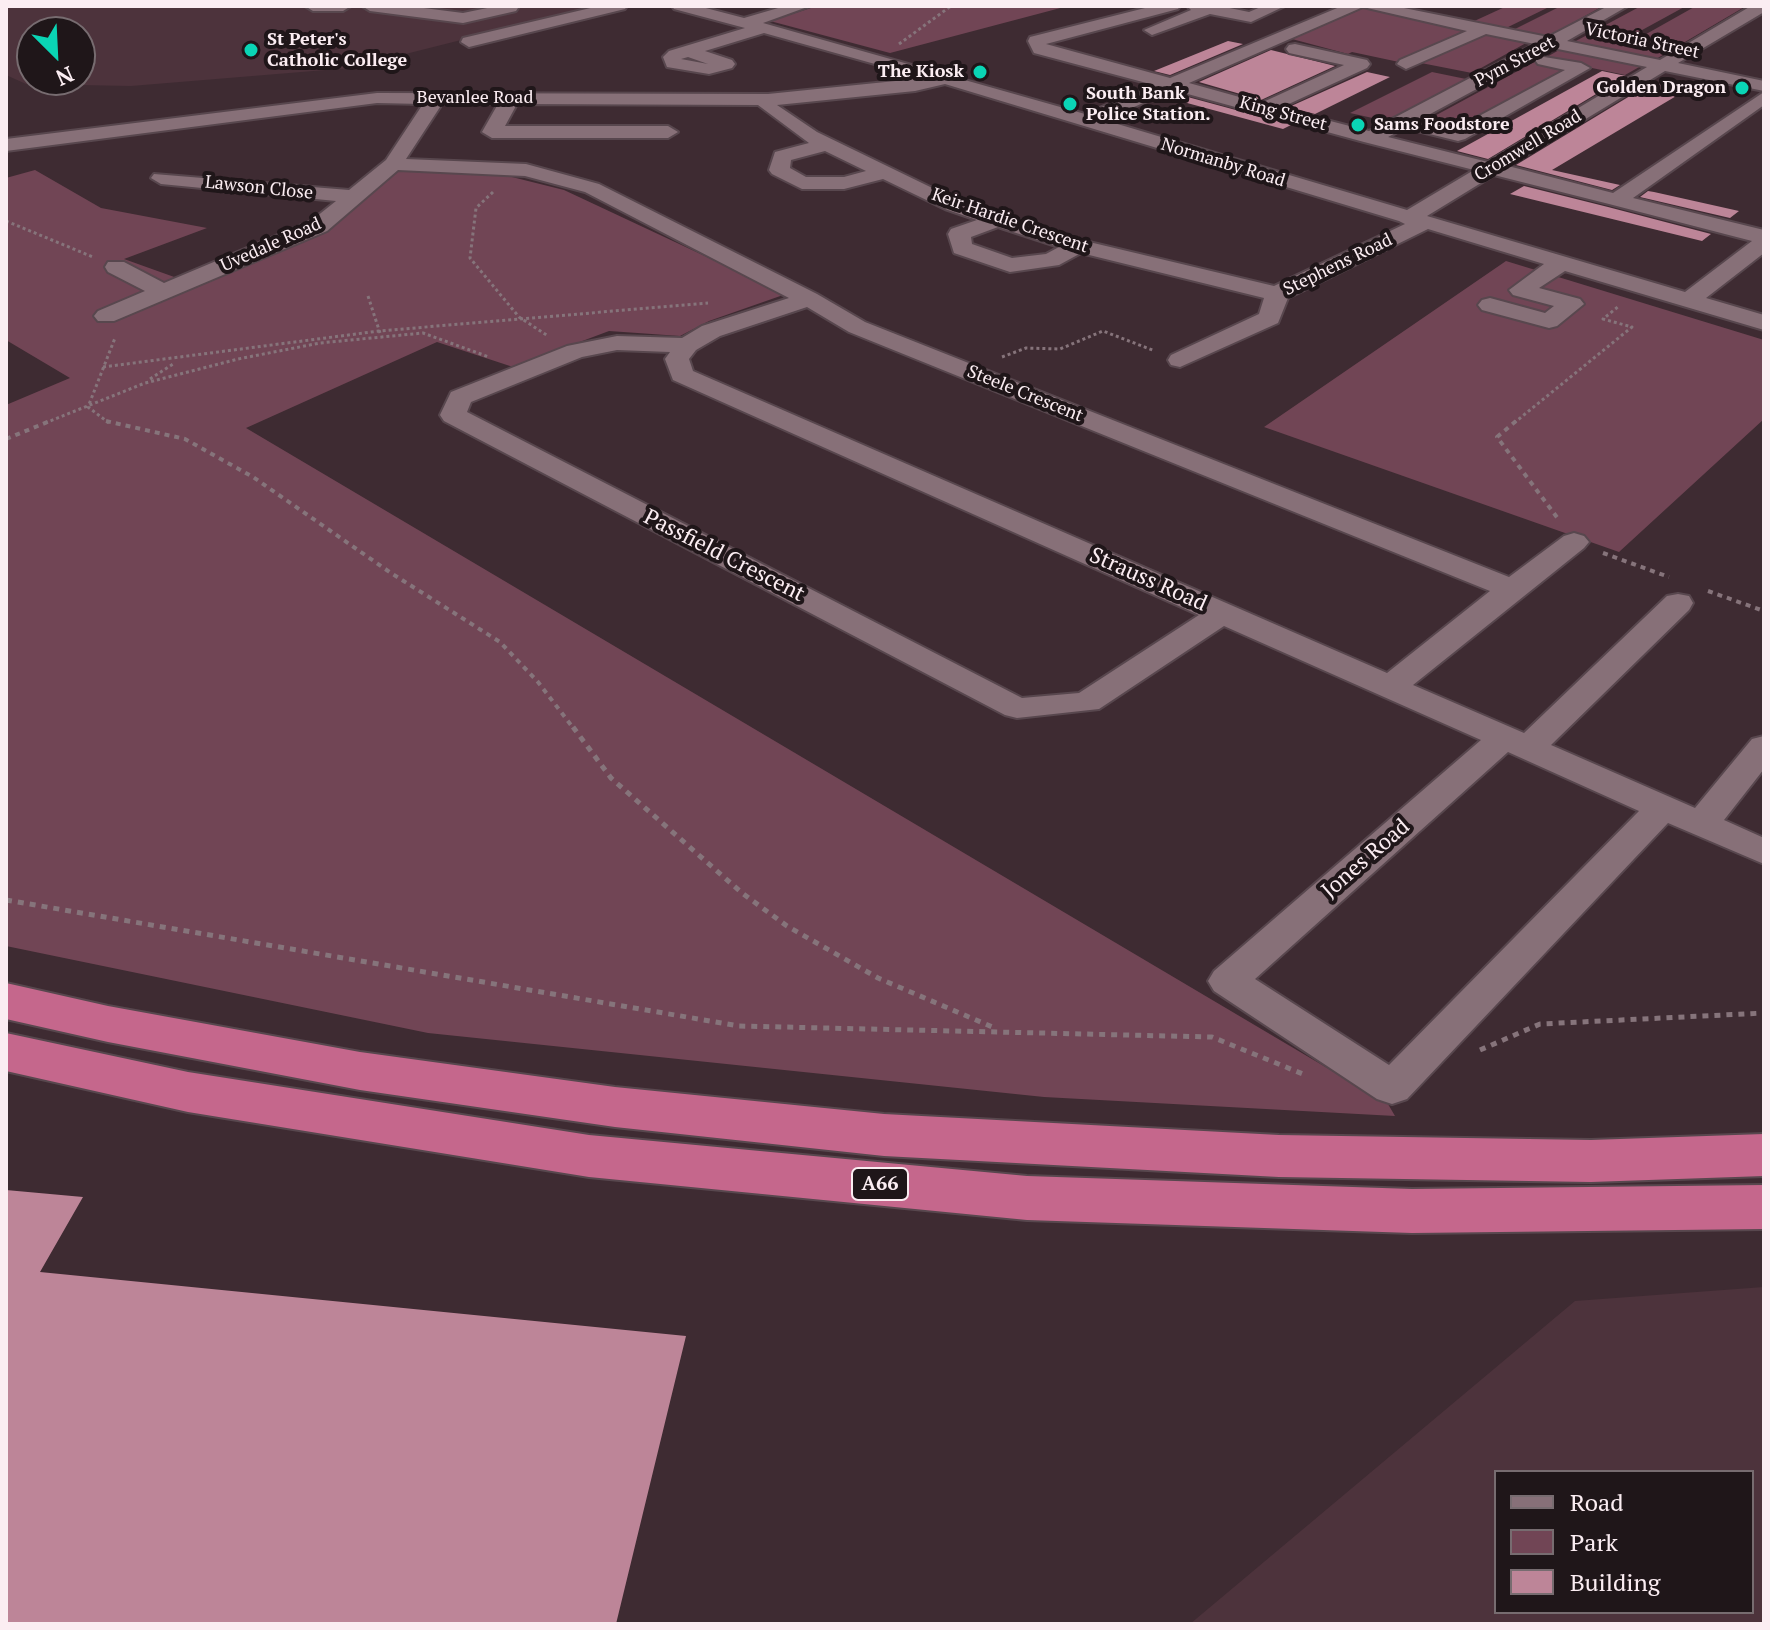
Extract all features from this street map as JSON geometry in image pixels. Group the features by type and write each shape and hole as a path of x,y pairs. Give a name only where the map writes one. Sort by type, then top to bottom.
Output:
{"highway":[{"name":"A66","path":"6,1001 108,1024 360,1071 615,1107 884,1135 1279,1156 1591,1161 1764,1155"},
{"name":"A66","path":"6,1052 188,1092 589,1156 1027,1198 1412,1211 1764,1207"}],"street":[{"path":"313,6 343,6"},
{"path":"370,6 463,18 520,6"},
{"path":"469,42 619,6"},
{"name":"Normanby Road","path":"680,6 945,78 1409,226 1560,264 1764,323"},
{"path":"688,51 802,6"},
{"name":"King Street","path":"1172,6 1036,41 1040,49 1764,239"},
{"path":"1135,36 1202,7 1251,17 1277,6"},
{"path":"1085,121 1356,6"},
{"name":"Victoria Street","path":"1370,6 1551,43 1654,69 1764,86"},
{"name":"Cromwell Road","path":"1409,226 1489,169 1762,6"},
{"name":"Pym Street","path":"1402,121 1611,11"},
{"path":"1455,23 1478,12"},
{"path":"540,24 570,33"},
{"path":"1406,64 1484,29"},
{"path":"1076,58 1105,47"},
{"path":"1263,109 1361,64 1295,49"},
{"path":"1371,138 1402,121 1458,135 1581,68 1523,56"},
{"path":"1452,72 1483,79"},
{"name":"Bevanlee Road","path":"6,145 377,98 768,100 915,86 945,78"},
{"path":"915,86 1276,199"},
{"name":"Uvedale Road","path":"106,316 319,226 393,164 437,97"},
{"path":"511,98 492,132 668,132"},
{"name":"Keir Hardie Crescent","path":"768,100 767,106 827,144 952,205 1078,246 1277,294"},
{"path":"1616,200 1759,100"},
{"path":"827,144 782,156 779,170 802,183 844,183 883,173"},
{"name":"Steele Crescent","path":"393,164 526,170 592,188 809,299 857,327 1512,589"},
{"name":"Lawson Close","path":"161,178 356,197"},
{"path":"999,219 959,234 962,248 1010,265 1051,260 1078,246"},
{"path":"1366,227 1409,226 1458,254"},
{"name":"Stephens Road","path":"1180,360 1270,318 1277,294 1409,226"},
{"path":"1688,301 1764,239"},
{"path":"1490,305 1549,321 1572,304 1521,290 1560,264"},
{"path":"116,267 164,292"},
{"path":"687,345 711,331 809,299"},
{"name":"Passfield Crescent","path":"687,345 617,343 576,351 460,397 453,415 1017,708 1087,702 1223,613"},
{"name":"Strauss Road","path":"687,345 677,359 682,375 1764,852"},
{"path":"1390,687 1574,542"},
{"name":"Jones Road","path":"1662,808 1392,1088 1228,981 1516,743 1687,591"},
{"path":"1701,825 1764,746"}],"path":[{"path":"879,59 951,6"},
{"path":"526,170 487,196 476,208 470,258 519,317 576,351"},
{"path":"6,221 116,267"},
{"path":"368,296 383,337"},
{"path":"1607,301 1621,305 1603,319 1632,327 1497,437 1574,542 1687,591 1764,611"},
{"path":"103,367 379,331 709,303"},
{"path":"88,407 127,307"},
{"path":"968,371 1026,348 1060,349 1103,331 1180,360"},
{"path":"6,439 145,383 238,359 320,343 423,333 523,370"},
{"path":"145,383 173,364"},
{"path":"88,407 110,424 185,439 253,477 391,573 500,642 538,682 611,778 742,893 787,926 878,978 1002,1032"},
{"path":"6,900 739,1026 1212,1037 1310,1077"},
{"path":"1473,1053 1540,1024 1764,1013"}],"shaded area":[{"name":"St Peter's Catholic College","path":"6,6 596,6 350,68 131,86 96,85 96,16 16,16 16,80 6,75"},
{"path":"1764,1287 1764,1624 1190,1624 1575,1301"}],"green space":[{"path":"817,6 1068,6 890,53 770,21"},
{"path":"1507,6 1551,6 1502,30 1470,23"},
{"path":"1561,6 1603,6 1547,37 1513,30"},
{"path":"1641,6 1686,6 1633,35 1598,29"},
{"path":"1696,6 1746,6 1656,59 1574,42 1589,34 1632,42"},
{"path":"1364,8 1464,31 1399,62 1352,52 1348,54 1292,39"},
{"path":"1481,33 1526,43 1472,73 1421,63"},
{"path":"1561,49 1641,66 1625,75 1545,58"},
{"path":"1538,60 1574,68 1466,128 1429,119"},
{"path":"1432,72 1466,79 1386,121 1350,113"},
{"path":"391,167 496,173 564,190 786,294 709,321 680,336 609,331 513,367 437,342 246,428 1388,1104 1395,1116 1044,1097 428,1033 6,946 6,405 70,378 6,340 6,178 35,170 101,208 207,228 124,259 191,283 329,223"},
{"path":"1506,261 1764,340 1764,419 1619,552 1264,427"}],"building":[{"path":"1228,41 1243,44 1170,75 1154,71"},
{"path":"1271,50 1335,66 1261,100 1199,82"},
{"path":"1602,71 1626,76 1488,159 1457,151"},
{"path":"1367,72 1390,77 1315,114 1289,107"},
{"path":"1653,82 1688,89 1552,170 1620,185 1612,190 1516,165"},
{"path":"1173,93 1291,125 1283,129 1165,97"},
{"path":"1524,186 1711,234 1702,241 1510,194"},
{"path":"1648,191 1739,211 1730,218 1640,197"},
{"path":"6,1190 83,1197 40,1272 686,1336 616,1624 6,1624"}],"place":[{"name":"St Peter's Catholic College","path":"251,50"},
{"name":"The Kiosk","path":"980,72"},
{"name":"Golden Dragon","path":"1742,88"},
{"name":"South Bank Police Station.","path":"1070,104"},
{"name":"Sams Foodstore","path":"1358,125"}]}
